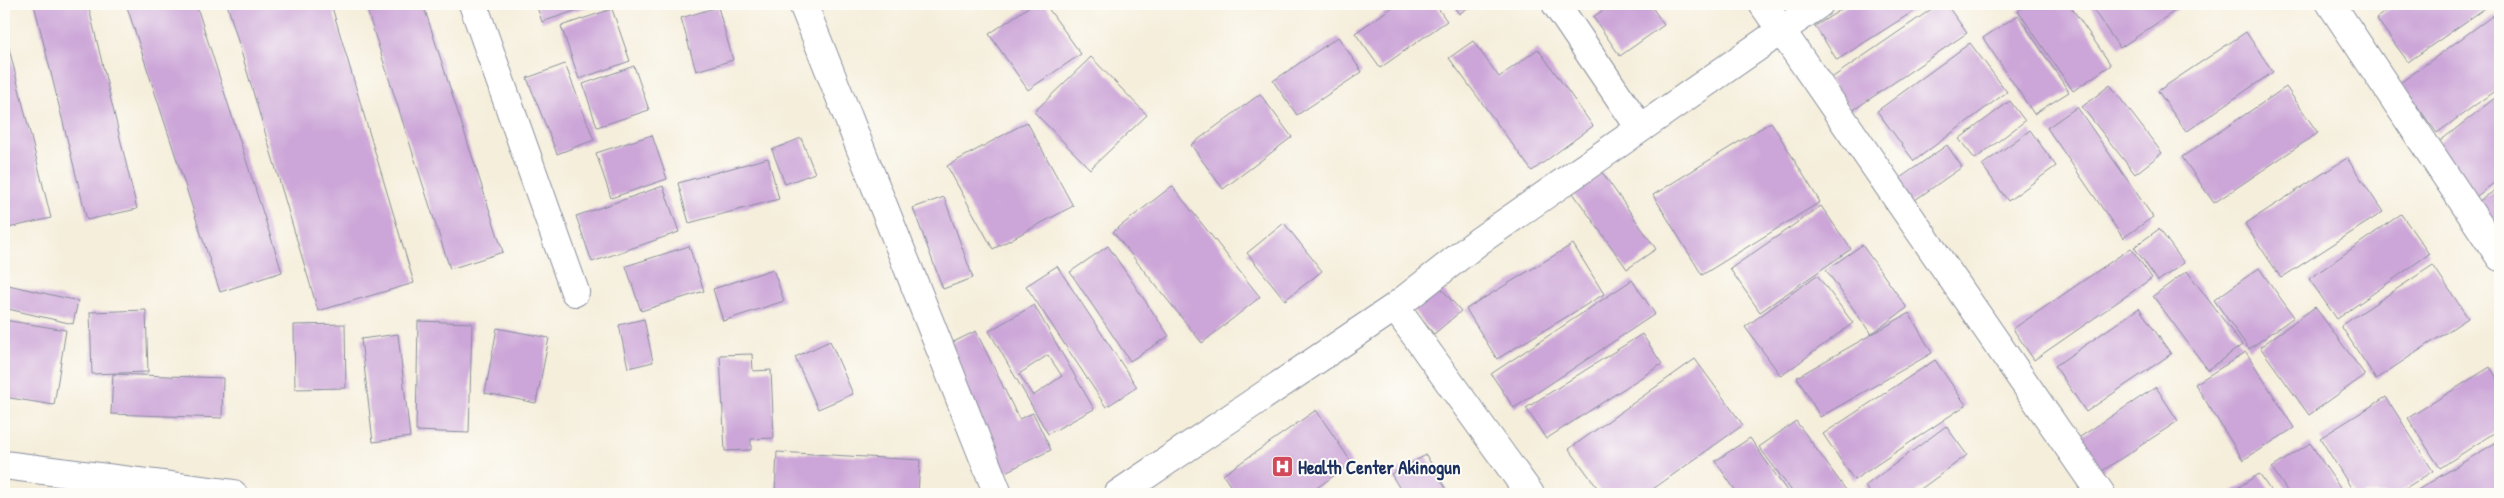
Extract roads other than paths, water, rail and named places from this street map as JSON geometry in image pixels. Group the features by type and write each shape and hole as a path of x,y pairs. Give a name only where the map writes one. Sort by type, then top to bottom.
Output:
{"street":[{"path":"473,4 575,292"},
{"path":"803,4 998,494"},
{"path":"1556,4 1640,128"},
{"path":"1763,4 2101,494"},
{"path":"1118,494 1395,307 1479,241 1779,29 1818,4"},
{"path":"2331,4 2500,257"},
{"path":"1395,307 1530,494"},
{"path":"4,465 233,494"}],"place":[{"name":"Health Center Akinogun","path":"1282,467"}]}
